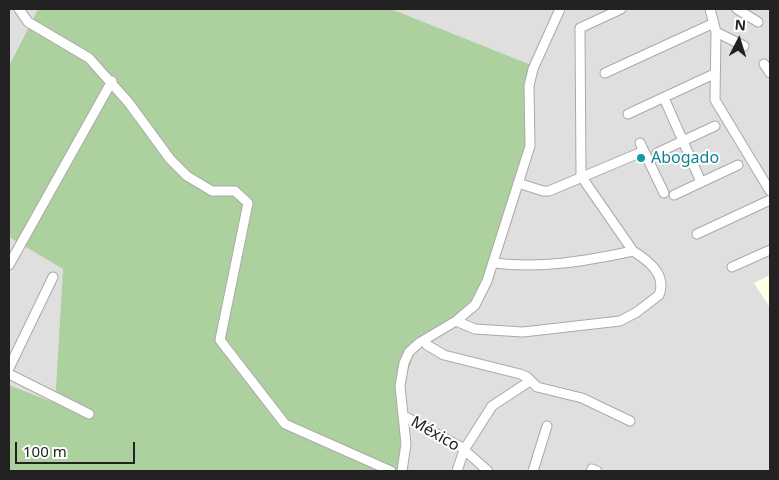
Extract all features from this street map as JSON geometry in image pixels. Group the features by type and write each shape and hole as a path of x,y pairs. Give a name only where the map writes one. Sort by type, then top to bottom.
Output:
{"street":[{"path":"19,9 28,22 89,58 112,81 170,159 187,176 212,191 235,191 248,203 220,340 285,424 391,471"},
{"path":"402,471 406,444 400,386 404,363 409,352 456,321 475,305 494,263 530,146 529,86 533,69 560,9"},
{"path":"456,321 475,330 523,332 620,321 659,295 662,288 658,273 644,257 633,251 581,176 580,28 621,9"},
{"path":"710,9 715,27 715,100 770,191"},
{"path":"738,9 758,22"},
{"path":"715,27 744,46"},
{"path":"605,73 715,27"},
{"path":"764,64 770,74"},
{"path":"628,114 714,74"},
{"path":"9,265 112,81"},
{"path":"664,98 701,182"},
{"path":"657,153 716,126"},
{"path":"518,183 549,191 642,147 664,193"},
{"path":"674,195 738,165"},
{"path":"697,234 770,200"},
{"path":"732,268 770,250"},
{"path":"494,263 534,266 559,264 633,251"},
{"path":"9,368 53,277"},
{"path":"425,340 427,345 444,355 520,374 546,390 582,398 630,421"},
{"path":"9,374 89,414"},
{"path":"457,471 464,450 492,406 530,381"},
{"name":"México","path":"404,416 464,450 488,471"},
{"path":"532,471 546,426"}],"shaded area":[{"path":"9,9 38,9 9,66"},
{"path":"391,9 770,9 770,471 399,471 403,383 418,345"},
{"path":"9,237 63,269 55,403 9,385"},
{"path":"770,275 770,308 754,283"}],"green space":[{"path":"38,9 391,9 531,65 531,155 477,301 418,345 403,383 399,471 9,471 9,385 55,403 63,269 9,237 9,66"}],"place":[{"name":"Abogado","path":"641,158"}]}
